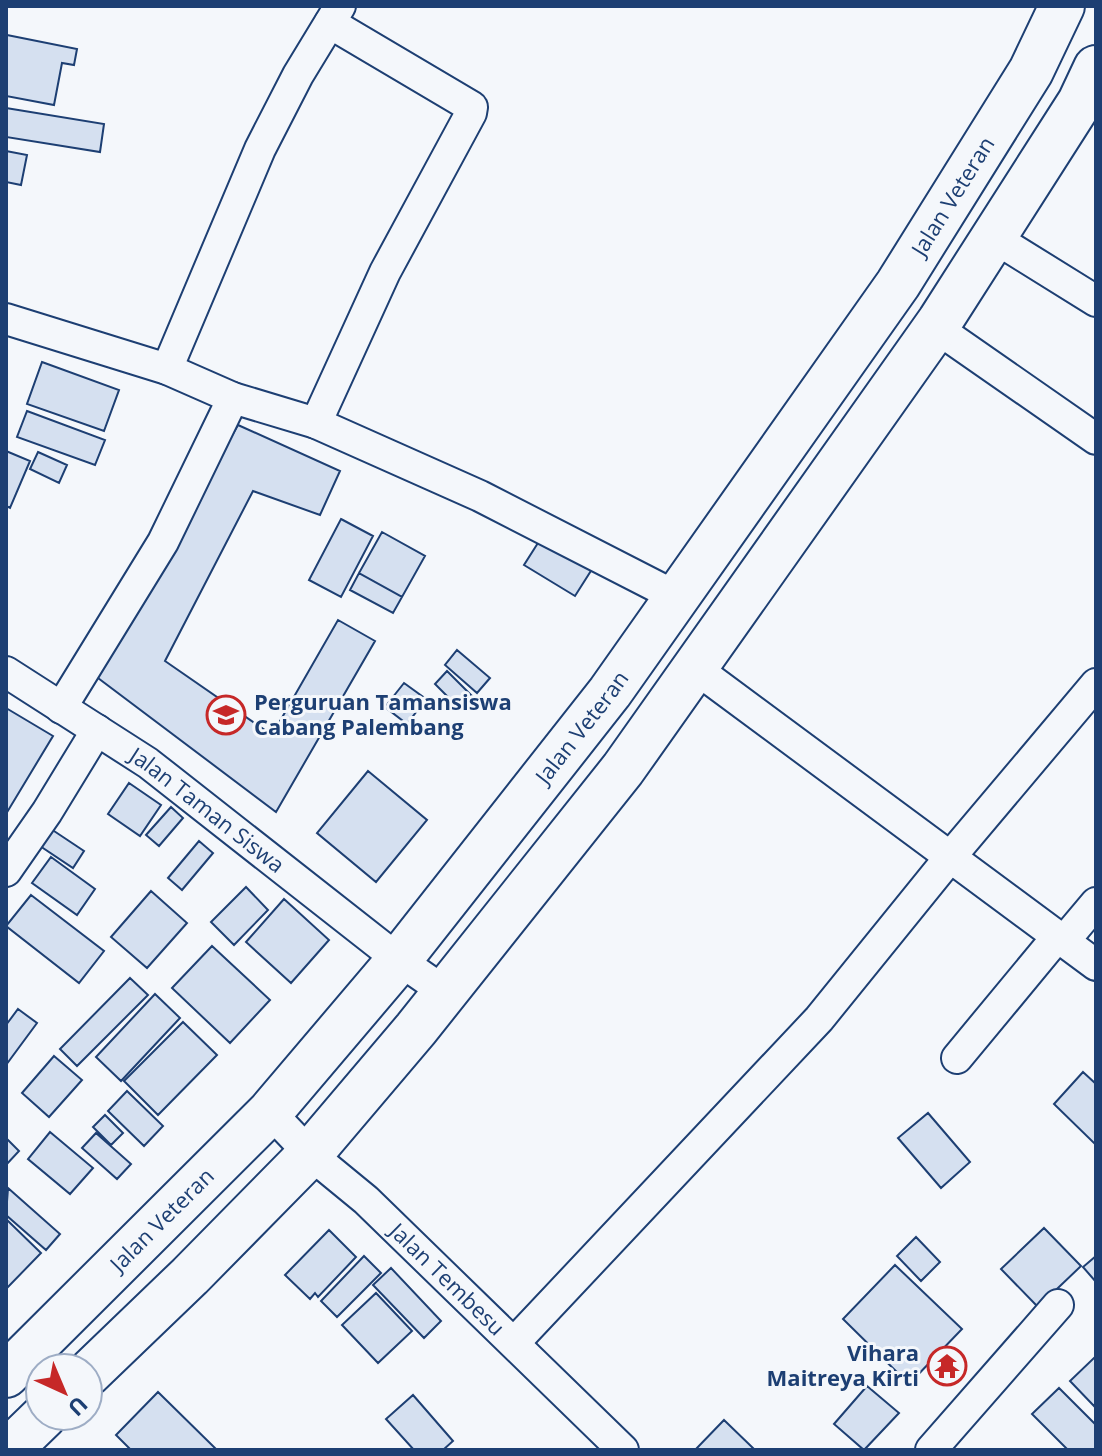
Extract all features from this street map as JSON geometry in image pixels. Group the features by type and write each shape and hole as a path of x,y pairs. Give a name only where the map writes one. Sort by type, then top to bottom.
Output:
{"highway":[{"name":"Jalan Veteran","path":"6,1375 270,1112 399,960 610,692 898,284 1031,71 1062,6"},
{"path":"104,1359 310,1154 445,992 623,769 935,327 1080,102 1096,68"},
{"path":"9,1450 28,1432"}],"street":[{"path":"167,369 260,149 298,75 335,14 472,107 385,272 316,423"},
{"path":"993,237 1096,301"},
{"path":"6,319 167,369 233,398 316,423 480,496 677,597"},
{"path":"935,327 1096,439"},
{"path":"61,708 163,542 233,398"},
{"path":"695,668 1096,965"},
{"name":"Jalan Taman Siswa","path":"6,672 148,763 399,960 445,992"},
{"path":"514,1343 819,1019 1096,684"},
{"path":"6,871 47,812 97,730"},
{"path":"957,1058 1096,903"},
{"name":"Jalan Tembesu","path":"270,1112 310,1154 366,1200 618,1448"},
{"path":"931,1450 1058,1305"}],"building":[{"path":"7,35 77,49 74,65 62,63 54,105 6,96"},
{"path":"6,108 104,124 100,152 6,137"},
{"path":"6,151 27,155 21,185 6,182"},
{"path":"42,362 119,390 104,431 27,404"},
{"path":"27,411 105,440 95,465 17,437"},
{"path":"238,425 340,471 320,515 253,491 165,661 272,735 338,620 375,641 276,812 94,675"},
{"path":"6,451 30,461 10,508 6,506"},
{"path":"38,452 67,465 59,483 30,469"},
{"path":"341,519 373,536 341,597 309,580"},
{"path":"382,532 425,556 402,597 359,573"},
{"path":"543,535 594,566 575,596 524,565"},
{"path":"359,573 402,597 393,613 350,590"},
{"path":"457,650 490,678 477,693 445,665"},
{"path":"447,671 473,697 460,709 435,684"},
{"path":"404,683 426,699 407,724 385,707"},
{"path":"6,708 53,736 6,814"},
{"path":"368,771 427,820 376,882 317,833"},
{"path":"129,783 161,805 140,836 108,814"},
{"path":"171,807 183,818 159,846 146,835"},
{"path":"51,829 84,851 73,868 40,846"},
{"path":"199,841 213,853 182,890 168,878"},
{"path":"51,857 95,889 77,915 32,883"},
{"path":"246,887 268,910 234,945 211,922"},
{"path":"151,891 187,923 147,968 111,937"},
{"path":"31,895 104,951 79,983 6,926"},
{"path":"284,899 329,940 291,983 246,942"},
{"path":"212,946 270,1000 230,1043 172,988"},
{"path":"130,978 148,995 77,1066 60,1049"},
{"path":"155,994 180,1018 121,1081 96,1057"},
{"path":"18,1009 37,1023 6,1065 6,1025"},
{"path":"183,1022 217,1055 158,1115 124,1081"},
{"path":"54,1056 82,1080 49,1117 22,1093"},
{"path":"1083,1072 1096,1084 1095,1144 1054,1104"},
{"path":"127,1091 163,1126 144,1146 108,1111"},
{"path":"928,1113 970,1162 941,1188 898,1138"},
{"path":"105,1115 123,1133 111,1145 93,1127"},
{"path":"50,1132 93,1168 70,1194 28,1159"},
{"path":"96,1133 131,1164 117,1179 82,1148"},
{"path":"6,1138 19,1151 6,1165"},
{"path":"8,1188 60,1234 46,1250 6,1215"},
{"path":"6,1219 41,1253 6,1289"},
{"path":"1044,1228 1081,1266 1038,1307 1001,1269"},
{"path":"329,1230 356,1257 318,1297 315,1293 310,1299 285,1275"},
{"path":"916,1237 940,1262 921,1281 897,1256"},
{"path":"364,1256 381,1273 337,1317 321,1301"},
{"path":"1096,1256 1096,1282 1083,1267"},
{"path":"895,1265 962,1329 909,1384 843,1319"},
{"path":"391,1268 441,1321 424,1338 373,1285"},
{"path":"376,1293 412,1331 378,1363 342,1325"},
{"path":"1096,1356 1096,1404 1094,1406 1070,1381"},
{"path":"867,1386 899,1413 864,1450 834,1424"},
{"path":"1059,1388 1096,1425 1096,1450 1068,1450 1032,1414"},
{"path":"158,1392 217,1450 131,1450 116,1435"},
{"path":"413,1395 453,1441 443,1450 414,1450 386,1419"},
{"path":"724,1420 754,1449 695,1450"}],"place":[{"name":"Perguruan Tamansiswa Cabang Palembang","path":"226,715"},
{"name":"Vihara Maitreya Kirti","path":"947,1366"}]}
